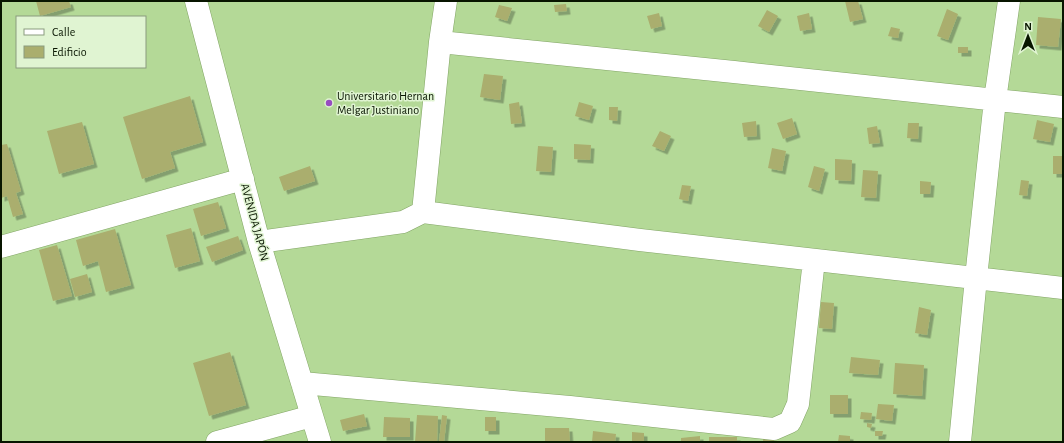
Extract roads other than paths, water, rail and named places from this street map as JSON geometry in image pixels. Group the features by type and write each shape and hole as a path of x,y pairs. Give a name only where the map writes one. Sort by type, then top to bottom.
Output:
{"street":[{"name":"AVENIDA JAPÓN","path":"196,1 259,242 320,442"},
{"path":"424,212 440,42 446,1"},
{"path":"960,442 995,100 1009,1"},
{"path":"440,42 1063,107"},
{"path":"1,247 243,179"},
{"path":"259,242 403,222 424,212 640,240 1063,288"},
{"path":"302,383 570,407 774,429 790,422 798,404 814,260"},
{"path":"216,442 312,416"}],"place":[{"name":"Universitario Hernan Melgar Justiniano","path":"329,103"}]}
